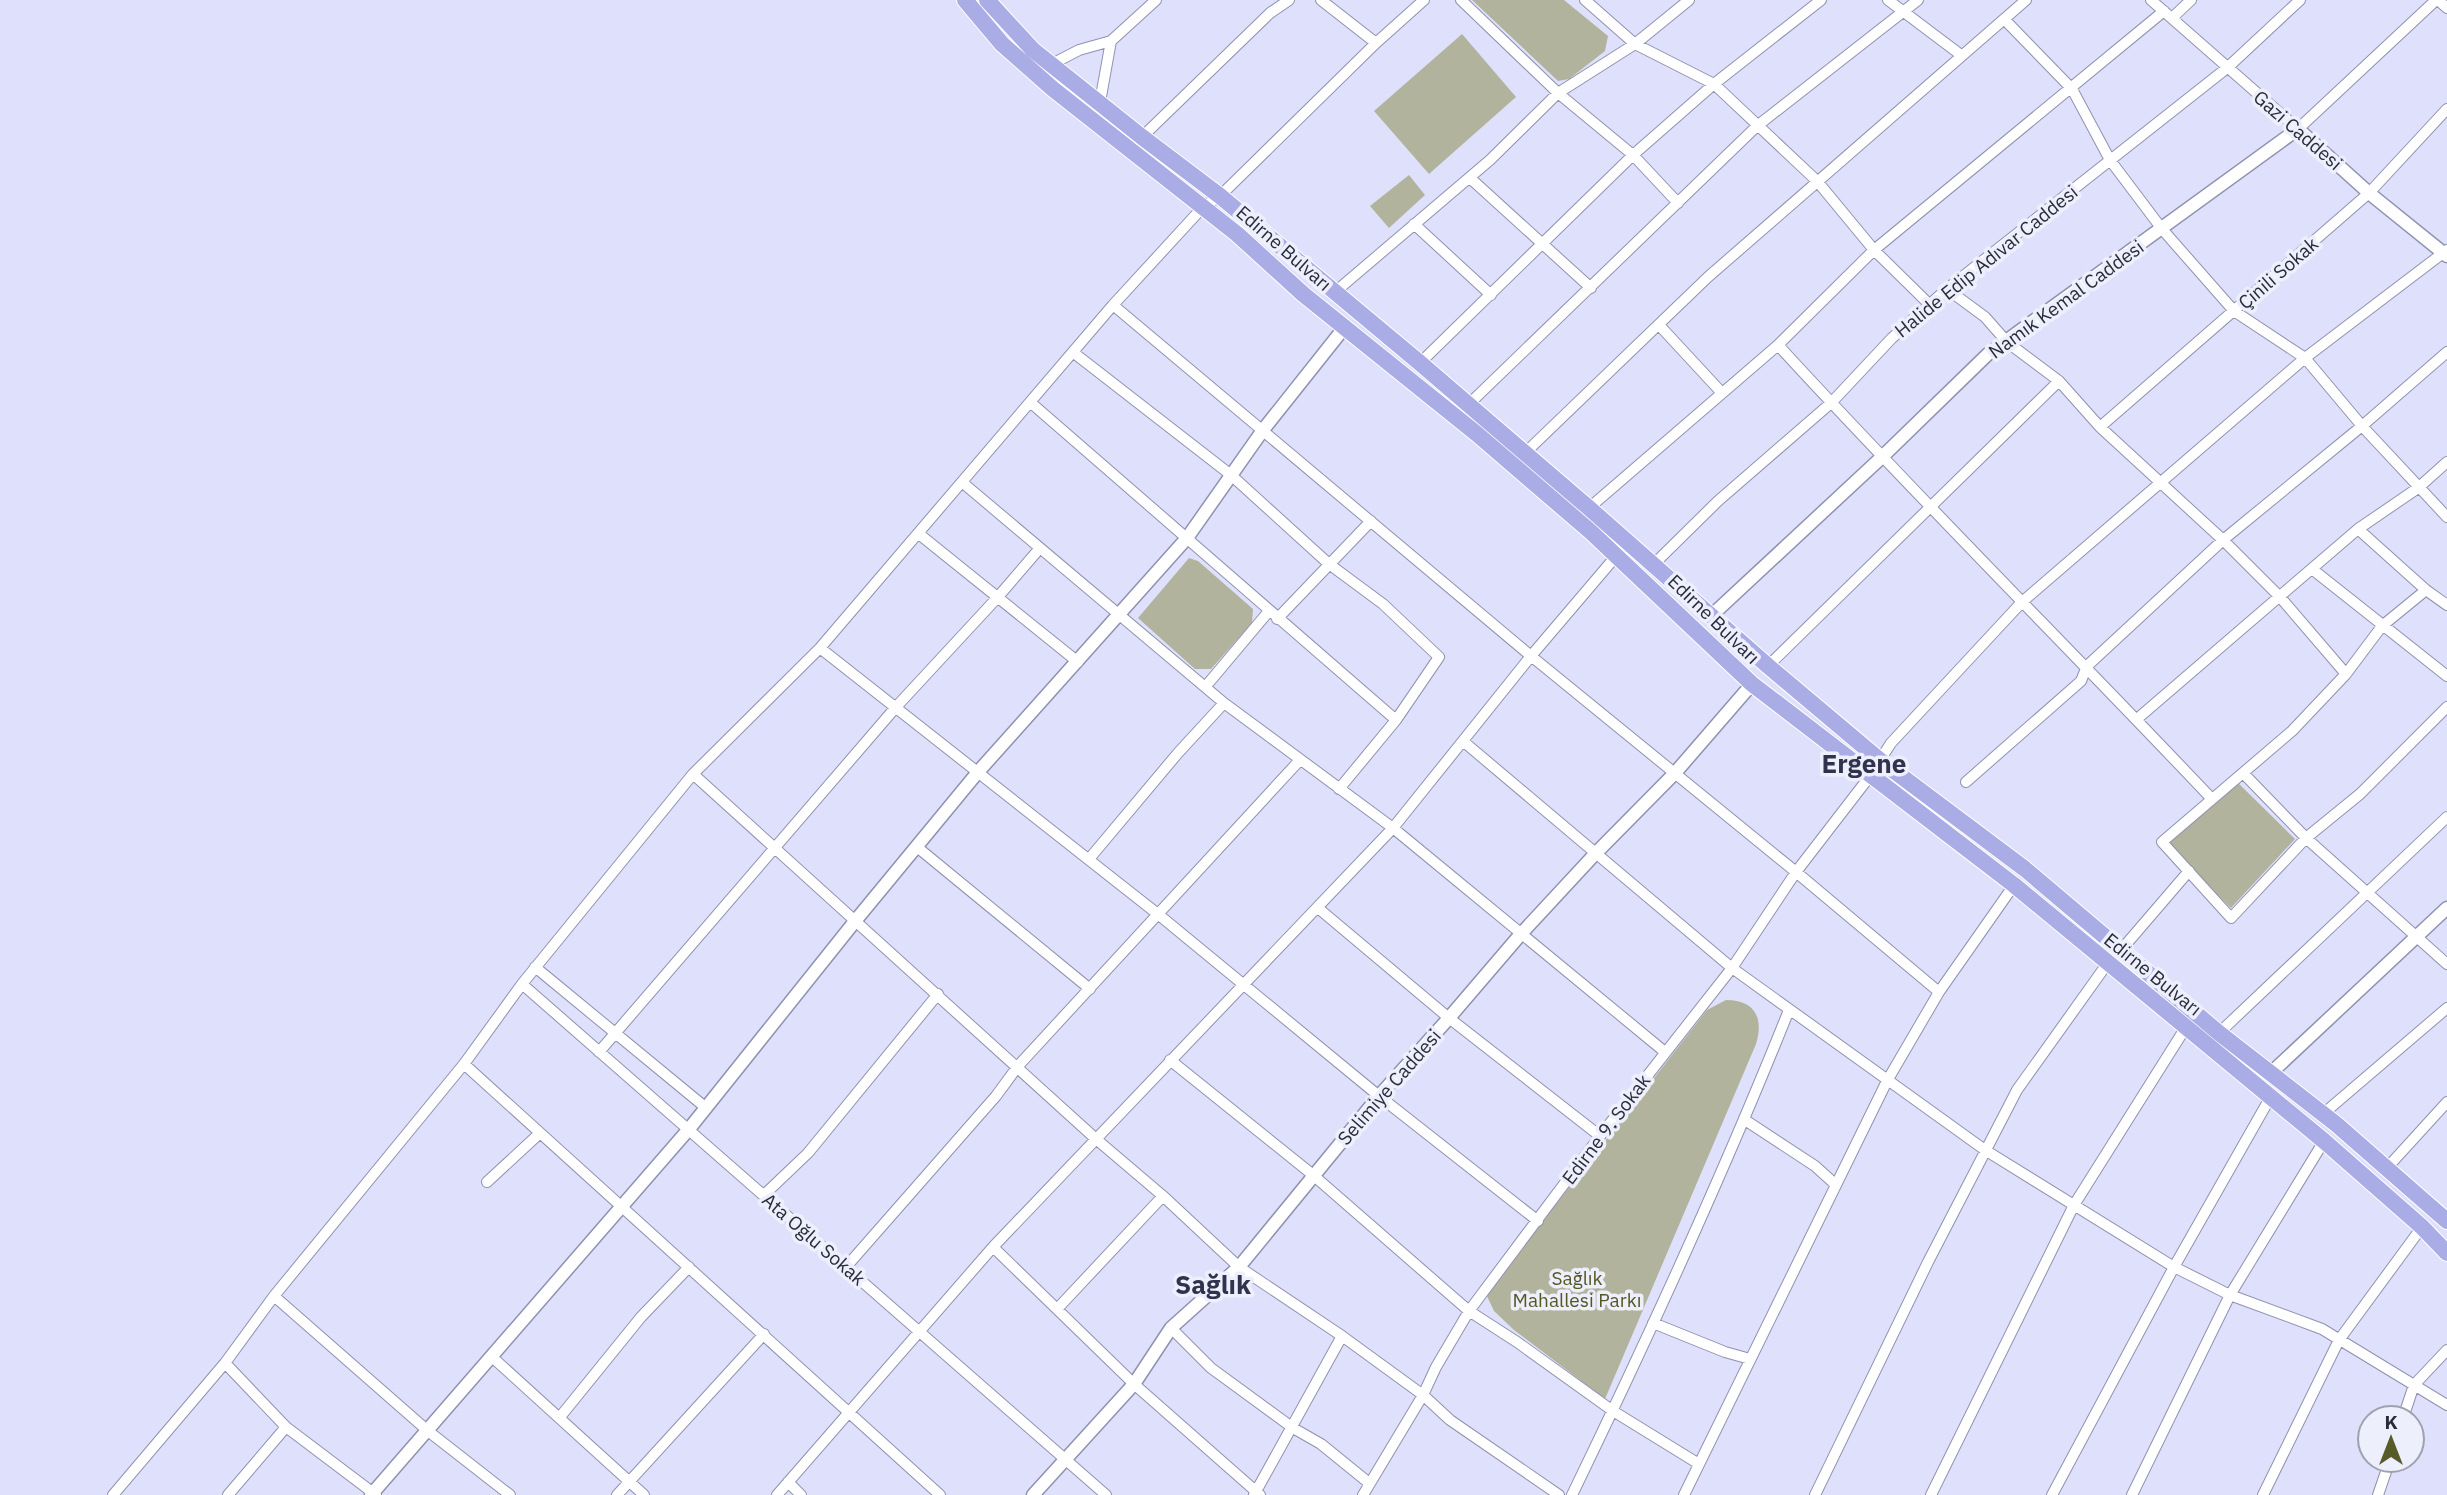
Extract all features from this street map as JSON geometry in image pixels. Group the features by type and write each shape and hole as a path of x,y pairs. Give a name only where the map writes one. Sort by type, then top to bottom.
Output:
{"highway":[{"name":"Edirne Bulvarı","path":"965,0 1002,44 1053,89 1203,207 1344,328 1477,435 1617,555 1752,684 2014,885 2323,1141 2447,1253"},
{"name":"Edirne Bulvarı","path":"987,0 1033,50 1220,196 1420,363 1881,761 2025,869 2219,1032 2323,1114 2447,1221"}],"street":[{"path":"1052,64 1079,51 1111,41 1156,0"},
{"path":"1142,137 1270,13 1289,0"},
{"path":"1321,0 1376,43"},
{"path":"113,1495 225,1363 274,1296 464,1064 522,984 693,774 820,648 1074,353 1112,305 1203,207 1220,196 1376,43 1424,0"},
{"path":"1461,0 1558,93 1633,155 1678,203"},
{"path":"1585,0 1635,44 1714,85 1817,181 1874,250 1930,305"},
{"path":"1335,292 1469,178 1558,93 1635,44 1689,0"},
{"path":"1420,363 1633,155 1714,85 1821,0"},
{"path":"1888,0 1961,55"},
{"path":"1468,405 1757,126 1918,0"},
{"path":"1525,453 1708,277 2026,0"},
{"name":"Gazi Caddesi","path":"2151,0 2369,193 2446,253"},
{"path":"1590,508 1778,345 1874,250 2072,89 2191,0"},
{"name":"Halide Edip Adıvar Caddesi","path":"1653,565 1718,502 1831,403 1892,338 1947,289 2227,68 2300,0"},
{"path":"2437,0 2447,8"},
{"name":"Namık Kemal Caddesi","path":"1711,616 1988,354 2298,129 2437,0"},
{"path":"2004,19 2072,89 2110,160 2162,229 2234,311 2305,358 2362,426 2447,517"},
{"path":"1100,102 1111,41"},
{"name":"Çinili Sokak","path":"2100,427 2369,193 2447,109"},
{"path":"1469,178 1591,288"},
{"path":"1414,224 1491,295"},
{"name":"Edirne 9. Sokak","path":"1363,1495 1469,1311 1600,1136 1732,968 1796,872 1870,776 1891,743 2022,602 2305,358 2446,253"},
{"path":"1947,289 1985,317 2007,342 2059,381 2100,427 2280,597 2346,674"},
{"path":"1112,305 1531,656 1939,992"},
{"path":"1659,325 1722,393"},
{"path":"225,1363 286,1427 373,1494 689,1129 978,772 1187,538 1263,429 1344,328"},
{"path":"1778,345 1882,457 2087,666 2211,798"},
{"path":"1966,782 2081,681 2087,666 2222,540 2362,426 2447,352"},
{"path":"1074,353 1231,475 1329,564 1384,604 1439,657 1396,720 1339,789"},
{"path":"1768,666 2059,381"},
{"path":"1030,402 1396,720"},
{"path":"2137,719 2358,529 2418,488 2447,462"},
{"path":"963,483 1224,703 1393,828 1665,1052"},
{"path":"1277,619 1371,521"},
{"path":"2358,529 2426,590 2447,605"},
{"path":"919,534 1078,662"},
{"path":"599,1052 896,707 998,598 1040,548"},
{"path":"776,1495 993,1247 1393,828 1531,656 1617,555"},
{"path":"2312,569 2447,676"},
{"path":"2426,590 2382,626 2346,674 2292,731 2162,842 2231,918 2306,838 2360,794 2447,707"},
{"path":"1206,686 1269,611"},
{"path":"820,648 1089,859 1379,1096 1538,1221"},
{"name":"Selimiye Caddesi","path":"1033,1495 1134,1384 1171,1328 1239,1268 1312,1175 1520,935 1595,853 1675,773 1752,684"},
{"path":"1089,859 1224,703"},
{"path":"1464,742 1732,968 1985,1150 2174,1267 2230,1296 2322,1329 2447,1405"},
{"path":"846,1267 996,1096 1018,1066 1299,761"},
{"path":"693,774 1096,1139 1163,1196 1239,1268 1342,1336 1423,1395 1450,1420 1559,1495"},
{"path":"2244,774 2306,838 2447,964"},
{"path":"2219,1032 2447,817"},
{"path":"917,846 1090,989"},
{"path":"2122,949 2189,870"},
{"path":"1684,1495 1886,1081 1939,992 2014,885"},
{"path":"1318,908 1449,1018 1600,1136"},
{"path":"2272,1072 2447,908"},
{"path":"1815,1495 2017,1090 2107,964"},
{"path":"536,967 705,1107"},
{"name":"Ata Oğlu Sokak","path":"522,984 1106,1495"},
{"path":"764,1195 808,1153 938,994"},
{"path":"1572,1495 1745,1120 1789,1010"},
{"path":"2323,1114 2445,1014"},
{"path":"1931,1495 2074,1205 2186,1027"},
{"path":"1170,1060 1312,1175 1469,1311 1613,1411 1699,1464"},
{"path":"464,1064 940,1495"},
{"path":"2052,1495 2174,1267 2270,1098"},
{"path":"2386,1169 2447,1102"},
{"path":"1745,1120 1815,1166 1836,1185"},
{"path":"486,1182 540,1133"},
{"path":"2132,1495 2230,1296 2323,1141"},
{"path":"1058,1308 1163,1196"},
{"path":"2263,1495 2339,1340 2421,1227"},
{"path":"993,1247 1134,1384 1257,1494 1342,1336"},
{"path":"560,1417 641,1317 689,1267"},
{"path":"274,1296 428,1431 510,1495"},
{"path":"1653,1323 1725,1352 1750,1359"},
{"path":"1171,1328 1211,1368 1293,1428 1321,1444 1369,1483"},
{"path":"617,1495 764,1334"},
{"path":"2408,1404 2414,1385 2447,1350"},
{"path":"491,1356 644,1495"},
{"path":"228,1495 286,1427"},
{"path":"2378,1495 2385,1474"},
{"path":"788,1482 801,1495"}],"green space":[{"path":"1472,0 1564,0 1608,36 1605,51 1569,79 1558,81"},
{"path":"1462,34 1516,97 1429,174 1374,111"},
{"path":"1409,175 1425,195 1389,228 1370,206"},
{"path":"1189,558 1198,561 1253,609 1252,623 1211,669 1195,669 1138,618"},
{"path":"2236,781 2295,839 2231,908 2165,844"},
{"name":"Sağlık Mahallesi Parkı","path":"1726,1000 1744,1003 1755,1012 1759,1026 1756,1044 1605,1399 1514,1330 1494,1311 1486,1294 1707,1010"}],"district":[{"name":"Ergene","path":"1864,763"},
{"name":"Sağlık","path":"1213,1284"}]}
